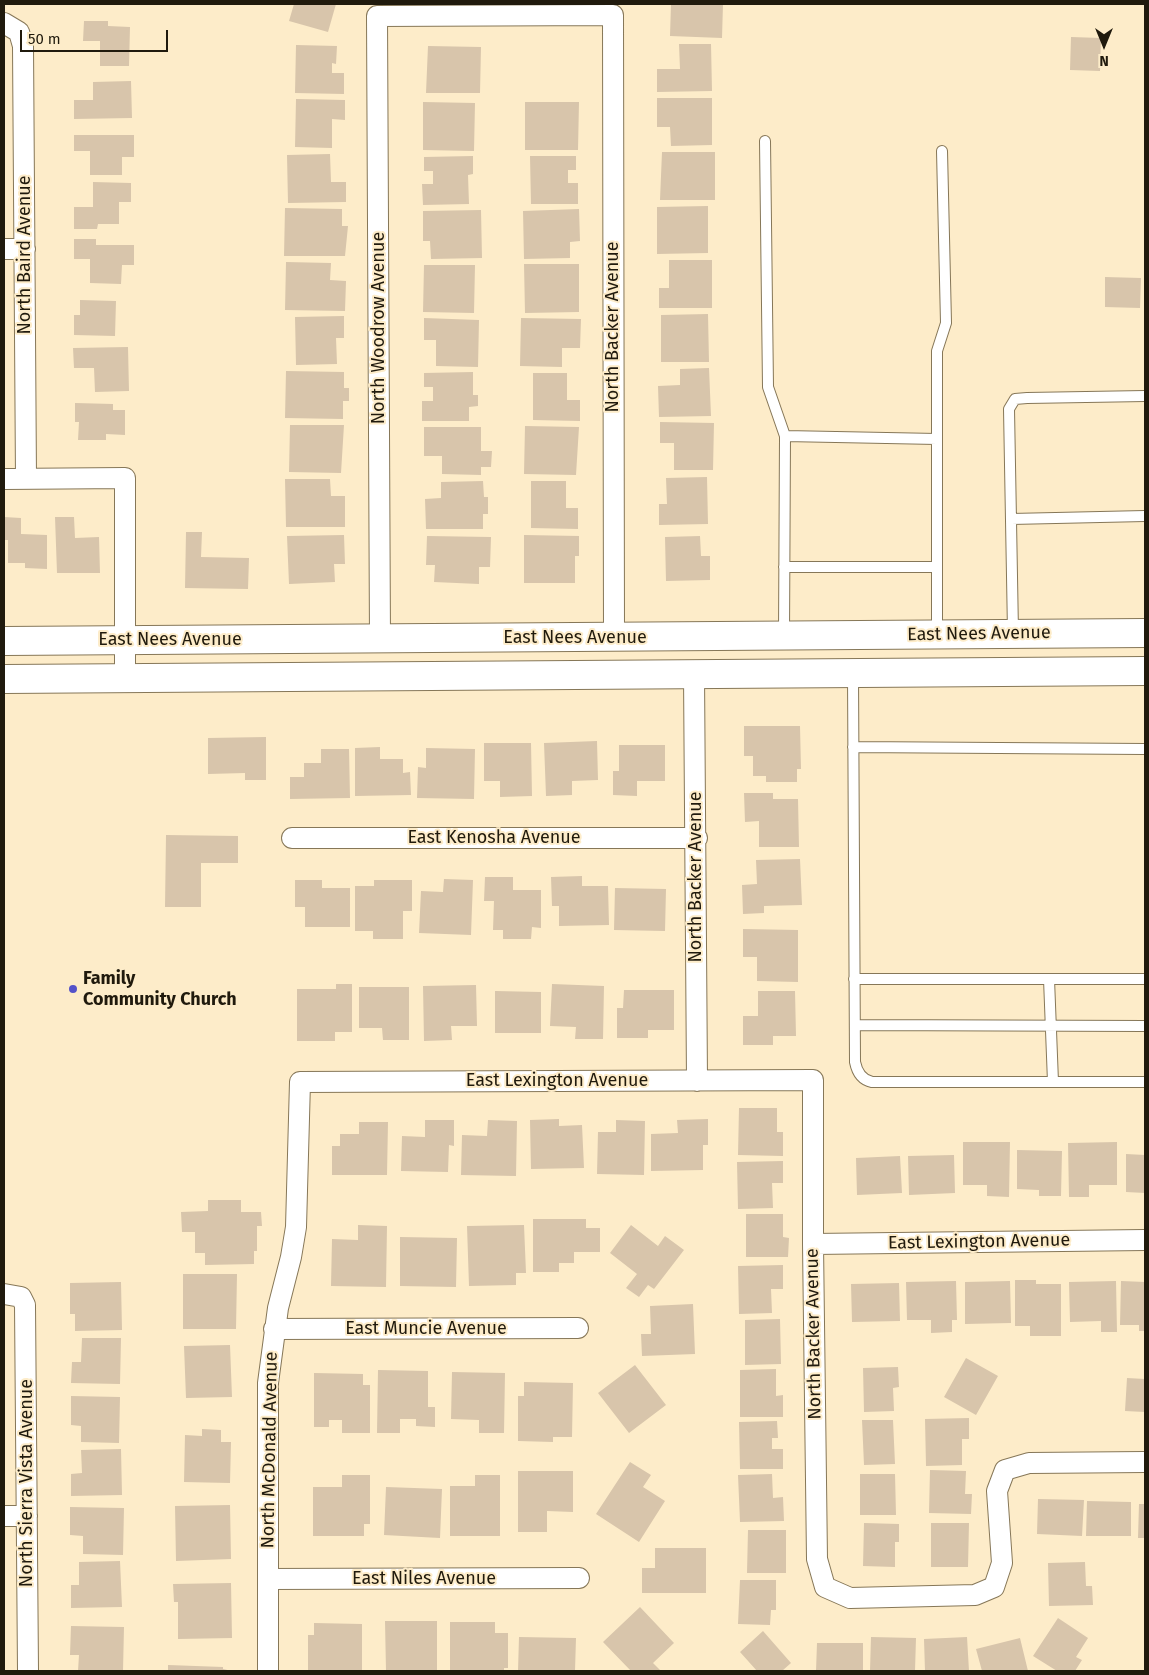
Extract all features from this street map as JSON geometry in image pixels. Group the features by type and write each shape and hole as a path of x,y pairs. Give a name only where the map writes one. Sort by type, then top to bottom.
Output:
{"main road":[{"name":"East Nees Avenue","path":"4,641 1145,633"},
{"path":"694,674 709,658 766,655 784,636"},
{"name":"East Nees Avenue","path":"4,679 1145,671"}],"street":[{"name":"North Backer Avenue","path":"377,16 613,15 614,638"},
{"name":"North Woodrow Avenue","path":"377,16 380,639"},
{"name":"North Baird Avenue","path":"12,28 24,46 26,479"},
{"path":"4,249 25,249"},
{"path":"4,479 124,478 125,678"},
{"name":"North Backer Avenue","path":"694,674 697,1081"},
{"name":"East Kenosha Avenue","path":"292,838 696,838"},
{"name":"North Backer Avenue","path":"813,1080 817,1559 825,1587 850,1598 975,1595 994,1587 1002,1563 997,1491 1005,1470 1029,1462 1145,1462"},
{"name":"East Lexington Avenue","path":"300,1082 813,1080"},
{"name":"North McDonald Avenue","path":"268,1671 268,1383 274,1329 296,1227 300,1082"},
{"name":"East Lexington Avenue","path":"813,1244 1145,1240"},
{"name":"North Sierra Vista Avenue","path":"12,1296 25,1305 28,1671"},
{"name":"East Muncie Avenue","path":"274,1329 578,1328"},
{"path":"4,1516 27,1516"},
{"name":"East Niles Avenue","path":"268,1579 579,1578"}],"lane":[{"path":"765,141 768,387 785,436 784,636"},
{"path":"937,635 937,351 946,323 942,151"},
{"path":"1013,633 1009,409 1016,400 1145,396"},
{"path":"785,436 937,438"},
{"path":"1011,519 1145,516"},
{"path":"784,567 937,567"},
{"path":"853,673 854,1025 856,1066 867,1081 1145,1082"},
{"path":"853,748 1145,749"},
{"path":"854,979 1145,979"},
{"path":"1049,979 1054,1082"},
{"path":"854,1025 1145,1026"}],"building":[{"path":"294,4 336,4 328,32 289,21"},
{"path":"671,4 723,4 722,38 670,36"},
{"path":"84,21 108,21 108,26 130,27 129,66 100,66 100,41 83,41"},
{"path":"1071,37 1101,38 1100,71 1070,70"},
{"path":"679,44 711,44 712,91 657,92 657,69 680,69"},
{"path":"296,45 337,46 336,64 332,63 332,73 344,73 344,94 295,93"},
{"path":"428,46 481,47 480,93 426,93"},
{"path":"131,81 132,118 74,119 74,100 93,100 93,82"},
{"path":"657,98 712,98 712,145 671,146 670,127 657,127"},
{"path":"296,99 345,100 345,120 332,119 332,148 295,147"},
{"path":"423,102 475,103 474,151 423,150"},
{"path":"525,102 579,102 578,150 525,150"},
{"path":"74,135 134,135 134,157 122,157 122,175 90,175 90,151 74,151"},
{"path":"662,152 715,152 715,200 660,200"},
{"path":"330,154 331,182 346,182 346,202 288,203 287,155"},
{"path":"473,156 473,174 468,175 469,204 423,205 422,184 433,184 433,171 424,171 424,157"},
{"path":"530,156 576,156 576,170 568,170 568,183 578,183 578,204 531,204"},
{"path":"93,182 131,183 131,202 119,202 119,224 98,224 97,229 74,229 74,207 93,207"},
{"path":"708,206 708,253 657,254 657,207"},
{"path":"285,208 342,209 342,226 348,226 345,256 284,256"},
{"path":"579,209 580,241 570,242 570,258 524,259 523,211"},
{"path":"481,210 482,258 431,259 430,241 423,241 423,211"},
{"path":"74,239 96,239 96,245 134,245 134,265 122,265 121,284 90,283 90,259 74,259"},
{"path":"669,260 712,260 712,308 659,308 659,288 669,288"},
{"path":"286,262 331,263 330,280 346,281 345,311 285,310"},
{"path":"524,264 579,264 579,312 525,313"},
{"path":"424,265 475,265 474,313 423,312"},
{"path":"1105,277 1141,278 1140,308 1105,307"},
{"path":"80,300 116,301 115,336 74,335 74,315 80,315"},
{"path":"708,314 709,362 661,362 661,315"},
{"path":"344,316 344,338 336,338 337,364 296,365 295,317"},
{"path":"424,318 479,320 478,367 436,366 436,340 424,340"},
{"path":"521,318 581,319 580,348 562,348 562,367 520,366"},
{"path":"128,347 129,391 95,392 94,368 74,368 73,348"},
{"path":"709,368 711,416 659,417 658,386 680,385 680,369"},
{"path":"286,371 344,372 344,388 349,388 349,401 343,401 343,419 285,418"},
{"path":"473,372 473,395 478,395 478,406 469,407 469,421 422,421 422,401 433,401 433,387 424,387 424,373"},
{"path":"533,373 567,373 567,400 580,400 580,421 533,420"},
{"path":"75,403 113,404 113,410 125,410 125,435 106,434 106,440 78,440 79,422 75,422"},
{"path":"660,422 714,423 713,470 674,470 674,443 660,443"},
{"path":"290,425 344,425 341,473 289,472"},
{"path":"525,426 579,427 576,475 524,474"},
{"path":"424,427 481,427 481,451 492,451 491,467 481,467 481,475 442,474 442,456 424,456"},
{"path":"707,477 708,524 659,525 659,504 667,504 666,478"},
{"path":"285,479 330,479 331,496 345,496 345,527 286,527"},
{"path":"483,481 484,497 488,497 488,514 483,514 483,529 426,529 425,499 441,498 441,482"},
{"path":"531,481 566,481 566,508 578,508 578,529 531,528"},
{"path":"4,517 21,518 21,534 47,535 47,569 25,568 25,563 8,563 8,540 4,540"},
{"path":"55,517 74,517 75,538 99,537 100,573 57,573"},
{"path":"186,532 202,532 201,557 249,558 248,589 185,588"},
{"path":"344,535 345,564 334,564 335,582 289,584 287,536"},
{"path":"524,535 579,536 579,556 575,556 575,583 524,583"},
{"path":"427,536 491,537 490,567 479,567 479,584 434,582 435,565 426,565"},
{"path":"700,536 701,556 710,556 710,580 666,581 665,537"},
{"path":"744,726 800,726 801,769 797,769 797,782 766,782 766,776 753,776 753,756 744,756"},
{"path":"266,737 266,780 245,780 245,773 208,774 208,738"},
{"path":"597,741 598,780 572,781 572,795 546,796 544,743"},
{"path":"484,743 531,743 532,796 500,797 500,781 484,781"},
{"path":"619,745 665,745 665,781 637,781 637,796 613,795 613,771 619,771"},
{"path":"380,747 380,759 403,759 403,773 410,772 411,795 355,796 355,748"},
{"path":"426,748 475,749 474,799 417,798 418,767 426,768"},
{"path":"321,749 349,749 350,798 290,799 290,777 304,777 304,763 321,763"},
{"path":"744,793 773,793 773,799 798,799 799,847 759,847 759,821 745,822"},
{"path":"166,835 238,836 238,863 201,863 201,907 165,907"},
{"path":"800,859 802,905 764,906 764,913 743,914 742,885 757,884 756,860"},
{"path":"582,876 582,886 608,886 609,925 559,926 559,906 552,906 551,877"},
{"path":"485,877 513,877 513,890 541,890 541,928 532,927 531,939 503,939 503,930 493,930 494,901 484,901"},
{"path":"444,879 473,880 471,935 419,933 421,891 443,892"},
{"path":"295,880 322,880 322,888 350,888 350,927 305,927 305,907 295,907"},
{"path":"374,880 412,880 412,911 403,911 403,939 373,939 373,931 355,931 355,886 374,886"},
{"path":"615,888 666,889 665,931 614,930"},
{"path":"743,929 798,930 798,982 757,981 757,957 743,957"},
{"path":"336,984 352,984 352,1032 335,1032 335,1041 297,1041 297,989 336,989"},
{"path":"552,984 604,986 603,1039 575,1039 576,1027 550,1026"},
{"path":"476,985 477,1026 451,1026 452,1040 424,1041 423,986"},
{"path":"359,987 409,987 409,1040 383,1040 382,1028 359,1028"},
{"path":"624,990 674,990 674,1030 648,1030 648,1038 617,1038 617,1008 623,1008"},
{"path":"495,991 541,992 541,1033 495,1033"},
{"path":"758,991 795,991 796,1036 773,1036 773,1045 743,1045 743,1016 758,1016"},
{"path":"739,1108 777,1108 777,1132 783,1132 783,1156 738,1155"},
{"path":"559,1119 559,1126 582,1125 584,1168 531,1169 530,1120"},
{"path":"708,1119 708,1145 703,1145 703,1170 651,1171 651,1134 678,1133 677,1120"},
{"path":"425,1120 454,1120 454,1146 449,1145 448,1172 401,1171 402,1136 425,1137"},
{"path":"488,1120 517,1121 516,1176 461,1175 462,1135 487,1136"},
{"path":"616,1120 645,1121 644,1175 597,1174 598,1132 616,1132"},
{"path":"359,1122 388,1122 387,1175 332,1175 332,1146 340,1146 340,1134 359,1134"},
{"path":"963,1142 1010,1142 1009,1197 987,1196 987,1185 963,1185"},
{"path":"1117,1142 1117,1185 1089,1185 1089,1197 1069,1197 1068,1143"},
{"path":"1017,1150 1062,1151 1061,1196 1039,1196 1039,1190 1017,1189"},
{"path":"1126,1154 1145,1155 1145,1193 1126,1192"},
{"path":"954,1155 955,1193 909,1195 908,1156"},
{"path":"900,1156 902,1193 857,1195 856,1158"},
{"path":"783,1161 783,1183 772,1183 773,1208 738,1209 737,1162"},
{"path":"208,1200 241,1200 241,1212 261,1212 262,1226 257,1226 257,1251 254,1251 254,1264 205,1265 205,1253 195,1253 195,1232 182,1232 181,1212 208,1211"},
{"path":"746,1214 783,1214 783,1237 789,1238 788,1257 746,1257"},
{"path":"533,1219 586,1219 586,1228 600,1228 600,1252 574,1252 574,1263 559,1263 559,1272 533,1272"},
{"path":"358,1225 387,1226 386,1287 331,1286 332,1239 358,1240"},
{"path":"524,1225 526,1273 516,1273 516,1285 469,1286 467,1226"},
{"path":"631,1225 658,1246 665,1236 684,1250 654,1289 648,1285 639,1297 626,1288 637,1274 610,1253"},
{"path":"400,1237 457,1238 456,1287 400,1286"},
{"path":"783,1265 783,1289 771,1289 772,1313 739,1314 738,1266"},
{"path":"183,1274 237,1274 236,1329 183,1329"},
{"path":"1015,1280 1036,1280 1036,1284 1061,1284 1061,1336 1030,1336 1030,1326 1015,1326"},
{"path":"956,1281 957,1320 952,1320 952,1332 931,1333 931,1320 907,1320 906,1282"},
{"path":"1010,1281 1011,1323 965,1324 965,1282"},
{"path":"1116,1281 1117,1332 1101,1332 1101,1321 1070,1322 1069,1282"},
{"path":"1121,1281 1145,1282 1145,1331 1139,1331 1139,1325 1120,1325"},
{"path":"121,1282 122,1330 75,1331 75,1314 70,1314 70,1283"},
{"path":"899,1283 900,1321 852,1322 851,1284"},
{"path":"693,1304 695,1354 642,1356 641,1334 651,1334 650,1306"},
{"path":"780,1319 781,1364 745,1365 745,1320"},
{"path":"82,1338 121,1338 120,1384 71,1383 72,1362 81,1362"},
{"path":"230,1345 232,1397 186,1398 184,1346"},
{"path":"966,1358 998,1376 976,1415 944,1397"},
{"path":"635,1365 666,1405 629,1433 598,1393"},
{"path":"898,1367 899,1387 893,1388 894,1411 864,1412 863,1368"},
{"path":"776,1369 776,1396 783,1395 783,1417 740,1417 740,1370"},
{"path":"378,1370 428,1371 428,1407 435,1407 435,1427 416,1426 416,1419 400,1419 400,1433 377,1433"},
{"path":"452,1372 505,1373 504,1433 479,1433 479,1420 451,1419"},
{"path":"314,1373 363,1374 363,1385 370,1385 370,1433 342,1433 342,1420 329,1420 329,1427 314,1427"},
{"path":"1127,1378 1145,1379 1145,1412 1125,1411"},
{"path":"524,1382 573,1383 572,1437 553,1437 553,1442 518,1441 518,1396 524,1396"},
{"path":"71,1396 120,1397 119,1443 81,1442 81,1426 71,1425"},
{"path":"969,1418 969,1439 962,1439 962,1465 926,1466 925,1419"},
{"path":"862,1420 893,1420 895,1464 864,1465"},
{"path":"777,1421 778,1438 772,1438 772,1449 783,1449 783,1469 740,1469 739,1422"},
{"path":"202,1429 221,1430 221,1442 231,1442 230,1483 184,1482 185,1435 202,1436"},
{"path":"121,1449 122,1495 71,1496 71,1474 82,1473 81,1450"},
{"path":"630,1462 651,1475 643,1487 665,1501 639,1542 596,1514"},
{"path":"930,1470 966,1471 965,1494 972,1494 971,1514 929,1513"},
{"path":"518,1471 573,1471 573,1512 547,1511 547,1532 518,1532"},
{"path":"772,1474 773,1498 783,1497 784,1521 740,1522 738,1475"},
{"path":"860,1474 895,1474 896,1515 860,1515"},
{"path":"342,1475 370,1475 370,1524 364,1524 364,1536 313,1536 313,1487 342,1487"},
{"path":"475,1475 500,1475 500,1536 450,1536 450,1486 475,1486"},
{"path":"386,1487 442,1489 440,1538 384,1535"},
{"path":"1038,1499 1084,1500 1082,1536 1037,1534"},
{"path":"1087,1501 1131,1502 1131,1536 1086,1536"},
{"path":"1139,1504 1145,1504 1145,1538 1138,1538"},
{"path":"230,1505 231,1559 176,1561 175,1506"},
{"path":"70,1507 124,1508 123,1555 83,1554 83,1536 70,1535"},
{"path":"864,1523 899,1524 899,1542 895,1542 895,1567 863,1566"},
{"path":"931,1523 969,1523 968,1567 931,1567"},
{"path":"748,1530 786,1530 786,1573 747,1573"},
{"path":"655,1548 706,1548 706,1593 642,1593 642,1568 655,1568"},
{"path":"120,1561 122,1607 71,1608 71,1585 79,1585 79,1562"},
{"path":"1085,1562 1086,1586 1092,1586 1093,1605 1049,1606 1048,1563"},
{"path":"740,1580 776,1580 776,1610 771,1610 770,1625 738,1624"},
{"path":"231,1583 232,1638 178,1639 178,1602 174,1602 173,1584"},
{"path":"640,1607 674,1643 653,1663 661,1671 631,1671 603,1642"},
{"path":"1058,1618 1088,1638 1076,1657 1082,1660 1075,1671 1057,1671 1033,1656"},
{"path":"385,1621 437,1621 437,1671 386,1671"},
{"path":"450,1622 495,1622 495,1633 508,1633 508,1668 504,1668 504,1671 450,1671"},
{"path":"314,1623 362,1624 362,1671 308,1671 308,1635 314,1635"},
{"path":"71,1626 124,1627 123,1671 78,1671 79,1655 70,1655"},
{"path":"763,1631 791,1663 782,1671 757,1671 740,1652"},
{"path":"519,1637 576,1638 575,1671 518,1671"},
{"path":"871,1637 916,1638 915,1671 870,1671"},
{"path":"967,1637 969,1671 925,1671 924,1639"},
{"path":"1020,1638 1028,1671 982,1671 976,1649"},
{"path":"817,1643 863,1643 863,1671 816,1671"},
{"path":"168,1665 223,1667 223,1669 232,1671 168,1671"}],"place":[{"name":"Family Community Church","path":"73,989"}]}
